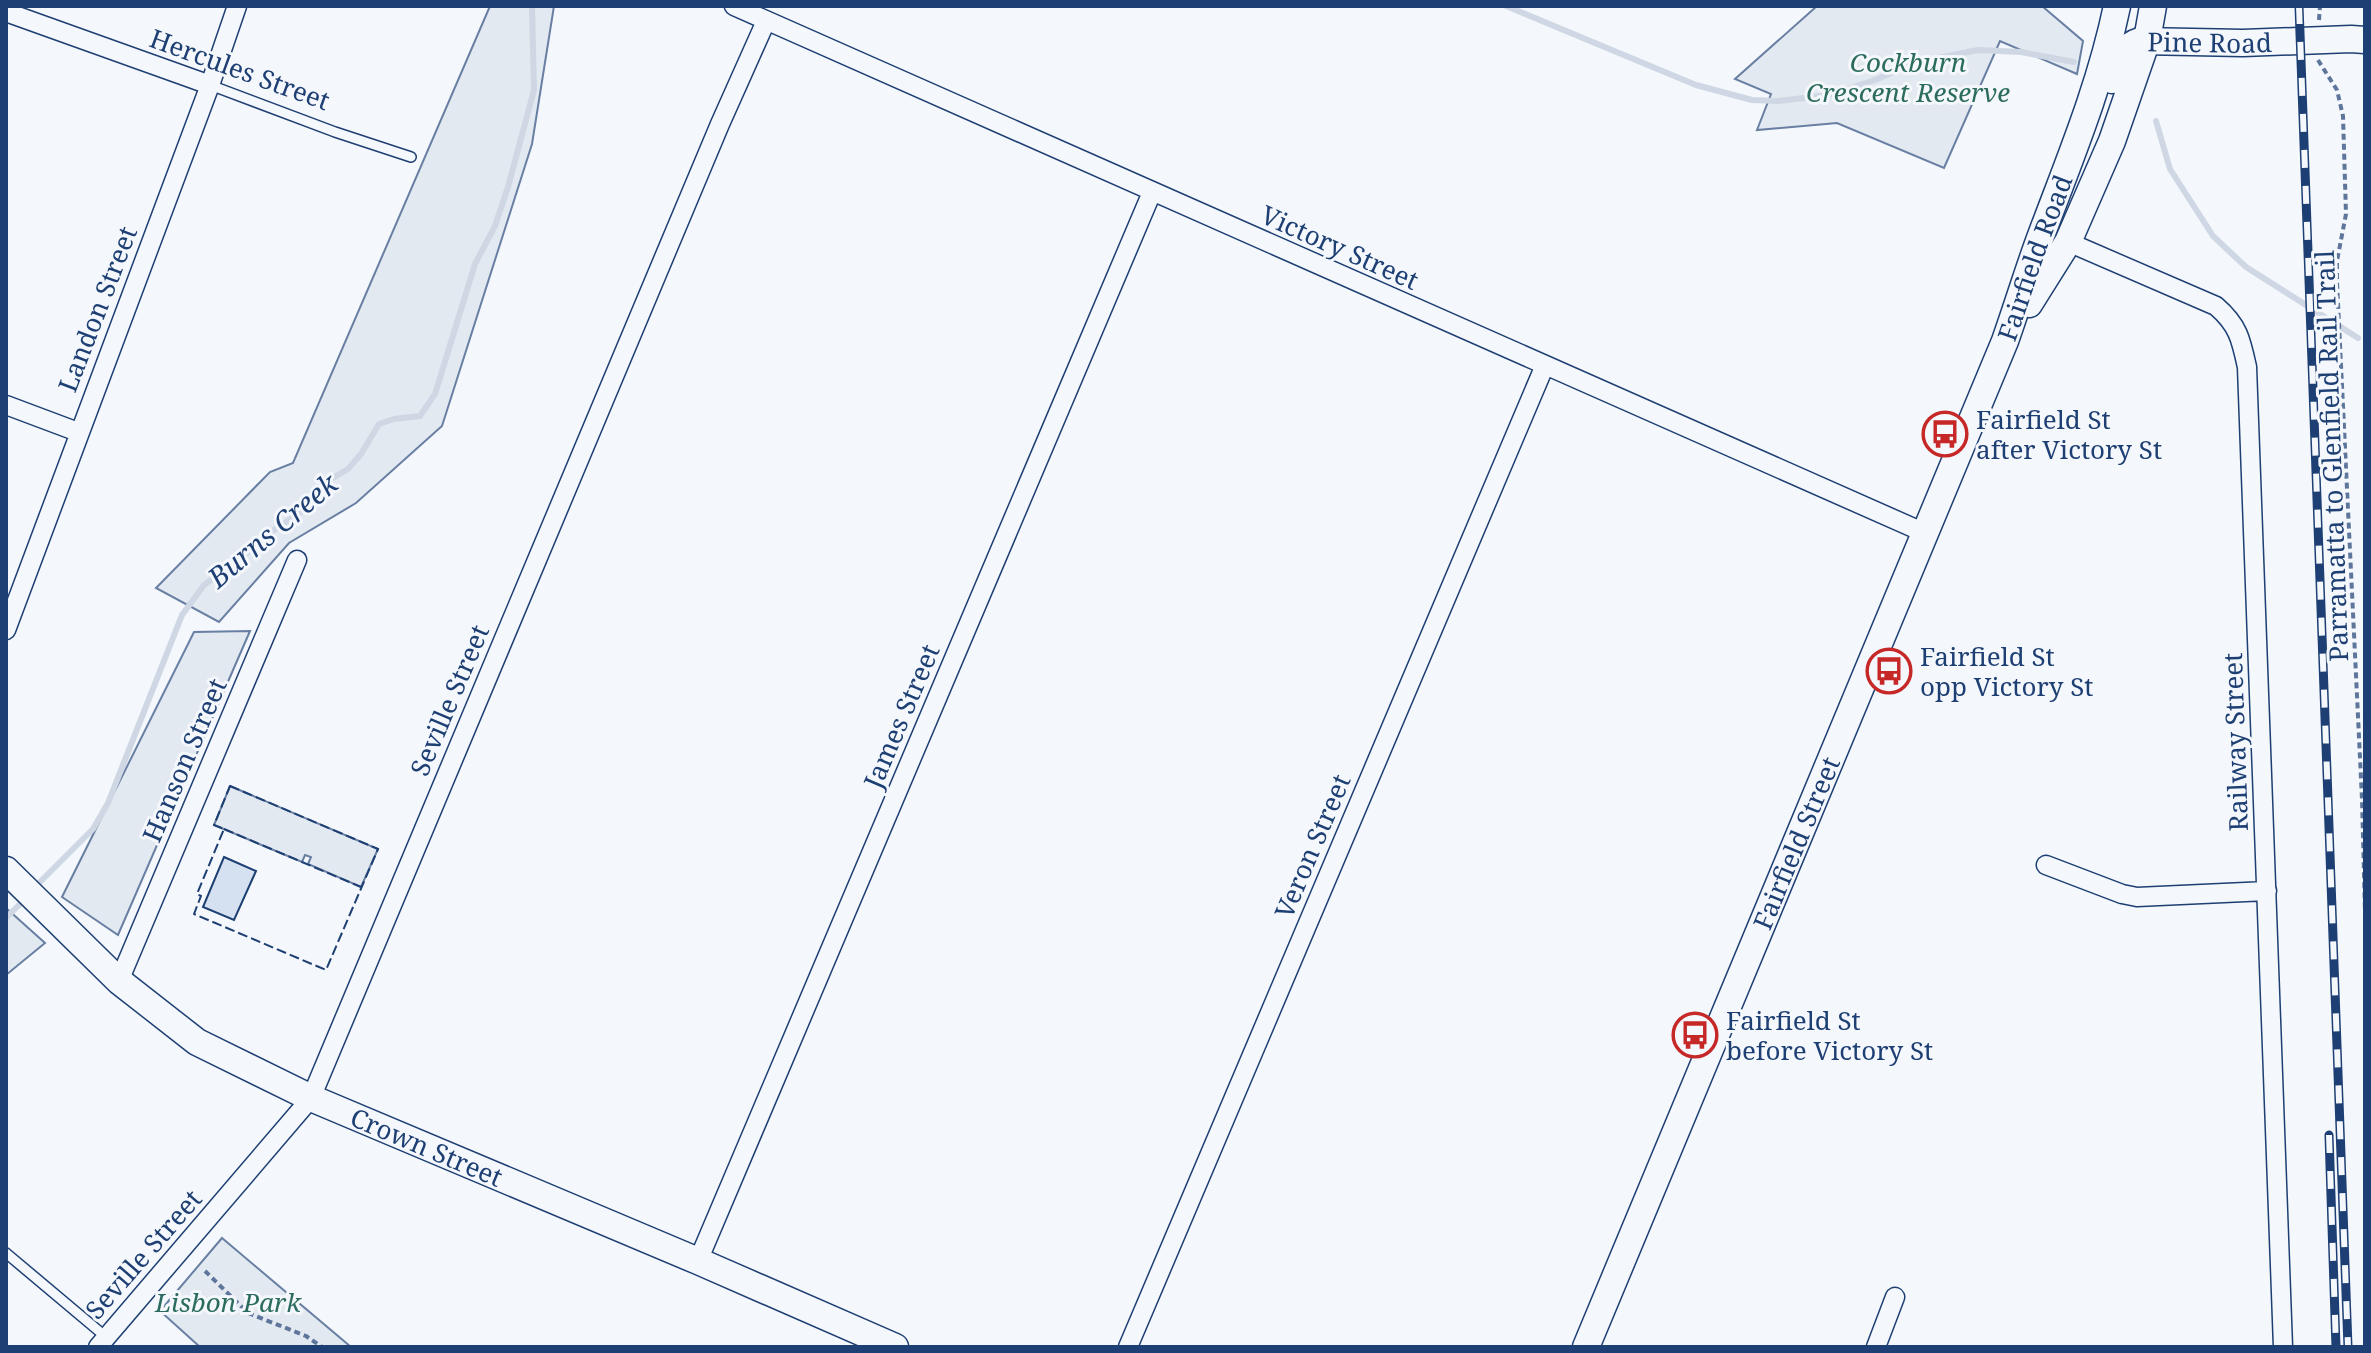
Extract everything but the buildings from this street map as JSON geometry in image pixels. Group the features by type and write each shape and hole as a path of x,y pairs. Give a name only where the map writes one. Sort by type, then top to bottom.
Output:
{"main road":[{"name":"Fairfield Road","path":"2005,341 2089,111 2117,6"},
{"name":"Fairfield Road","path":"2005,341 2068,242 2112,141 2147,40 2153,6"},
{"name":"Pine Road","path":"2039,242 2095,132 2121,56 2132,43 2147,40 2243,43 2365,40"},
{"name":"Fairfield Street","path":"1586,1347 2005,341"},
{"name":"Crown Street","path":"6,870 119,981 197,1042 311,1098 894,1347"}],"street":[{"name":"Landon Street","path":"6,630 237,6"},
{"name":"Victory Street","path":"734,6 1925,533"},
{"name":"Hercules Street","path":"6,12 210,85"},
{"name":"Seville Street","path":"102,1342 311,1098 766,21"},
{"name":"James Street","path":"698,1261 1152,192"},
{"name":"Railway Street","path":"2068,242 2216,306 2230,318 2238,331 2247,367 2283,1347"},
{"name":"Veron Street","path":"1128,1347 1545,365"},
{"path":"6,405 78,432"},
{"name":"Hanson Street","path":"119,981 297,560"},
{"path":"2046,865 2137,897 2267,891"},
{"path":"1876,1347 1895,1297"}],"lane":[{"name":"Hercules Street","path":"210,85 320,127 411,157"},
{"path":"6,1253 102,1342"}],"path":[{"name":"Parramatta to Glenfield Rail Trail","path":"2320,6 2318,62 2337,90 2343,116 2346,214 2337,261 2337,282 2362,784 2365,912"},
{"path":"205,1271 248,1313 306,1336 322,1347"}],"green space":[{"path":"490,6 554,6 532,144 442,426 356,503 289,543 219,622 156,588 270,472 293,463"},
{"name":"Cockburn Crescent Reserve","path":"1817,6 2042,6 2083,41 2077,74 2000,41 1944,168 1837,123 1757,130 1771,94 1735,79"},
{"path":"250,631 118,935 62,897 194,632"},
{"path":"230,786 378,849 361,887 308,864 311,857 305,855 302,862 214,825"},
{"path":"6,908 45,943 6,975"},
{"name":"Lisbon Park","path":"222,1238 351,1347 200,1347 160,1311"}],"waterway":[{"name":"Burns Creek","path":"33,889 93,829 108,803 182,615 204,585 304,510 321,485 348,469 379,424 420,416 435,394 475,264 495,226 508,187 534,90 532,6"},
{"path":"1506,6 1696,85 1752,100 1778,101 1829,95 1917,62 1978,50 2021,52 2074,62"},
{"path":"2156,121 2170,169 2213,236 2246,267 2358,338"},
{"name":"Burns Creek","path":"6,918 26,898"}],"railway":[{"path":"2299,6 2348,1347"},
{"path":"2329,1135 2336,1347"}],"fence":[{"path":"230,786 378,849 326,970 194,914 201,896 197,894 224,829 214,825 230,786"},
{"path":"224,829 361,887"}],"place":[{"name":"Fairfield St after Victory St","path":"1945,434"},
{"name":"Fairfield St opp Victory St","path":"1889,671"},
{"name":"Fairfield St before Victory St","path":"1695,1035"}]}
